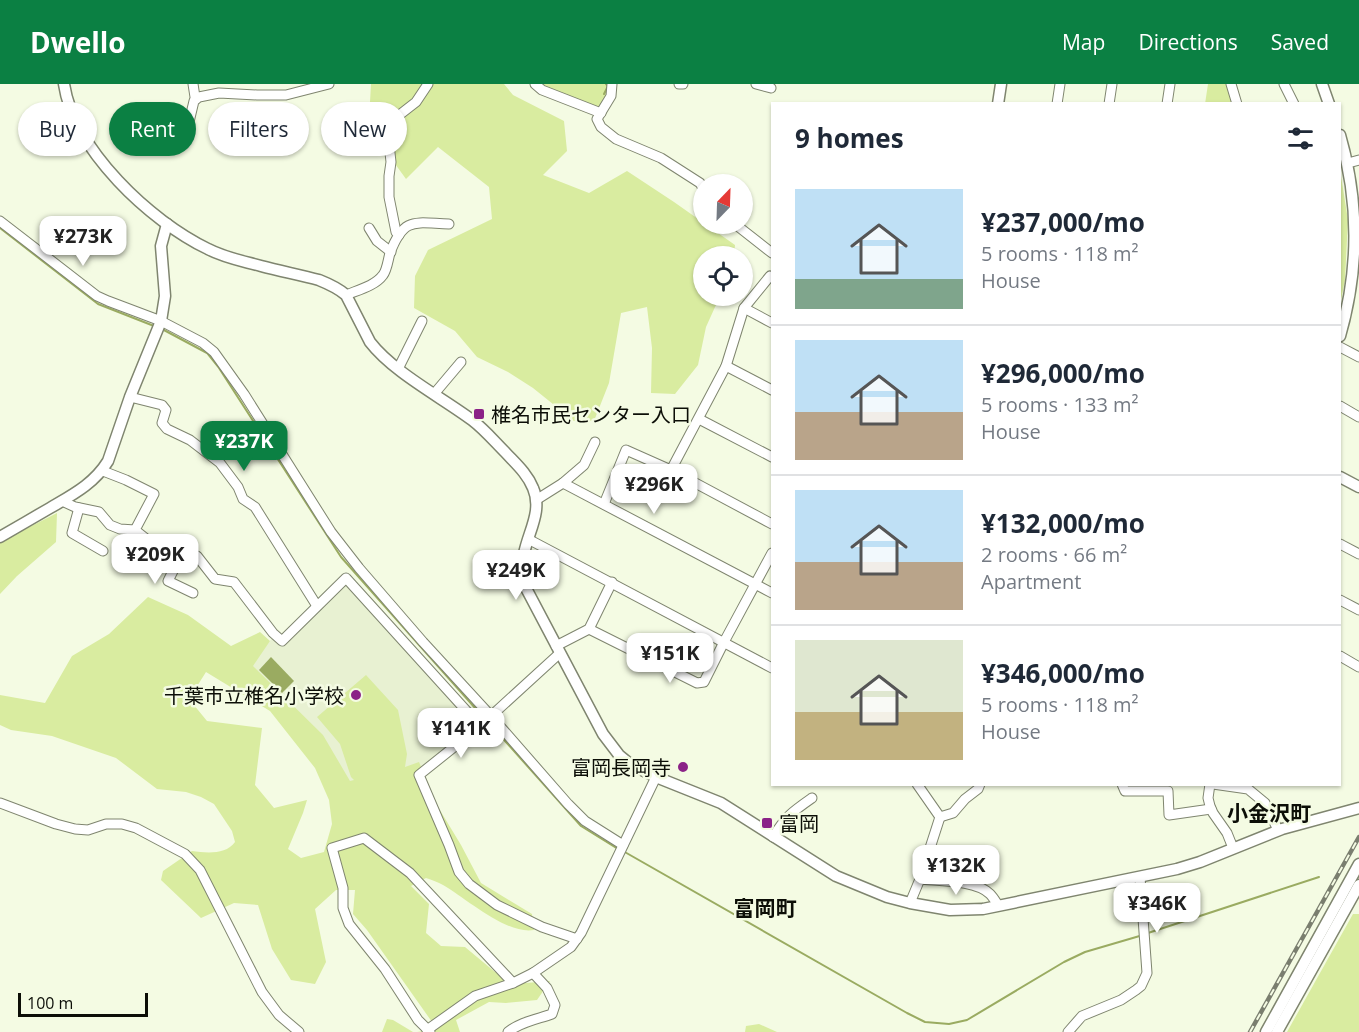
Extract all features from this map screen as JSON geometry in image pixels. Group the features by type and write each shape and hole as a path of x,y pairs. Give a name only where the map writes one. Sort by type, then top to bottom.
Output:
{"street":[{"path":"64,84 69,105 91,148 121,185 143,206 208,250 235,260 319,280 346,295 370,342 380,354 473,422 522,469 534,489 536,500 536,513 522,567 523,580 603,734 619,755 630,764 721,803 836,876 887,897 957,910 983,909 1140,877 1200,862 1278,830 1359,808"},
{"path":"193,84 196,99"},
{"path":"194,102 199,97 219,93 286,95 329,84"},
{"path":"399,236 396,232 389,197 391,162 388,135 392,123 416,102 428,84"},
{"path":"535,84 542,90 601,113"},
{"path":"612,84 610,96 597,118 601,127 616,139 662,158 693,178"},
{"path":"756,84 771,88"},
{"path":"998,102 1001,84"},
{"path":"1056,102 1060,84"},
{"path":"1109,102 1112,84"},
{"path":"1167,102 1170,84"},
{"path":"1232,84 1236,102"},
{"path":"1284,84 1293,102"},
{"path":"1322,84 1328,102"},
{"path":"1341,137 1353,162 1352,191 1355,229 1353,272 1355,295 1341,333"},
{"path":"0,221 98,296 161,321 214,352 244,394 331,532 423,642 568,804 585,821 623,845"},
{"path":"346,295 372,285 384,275 391,252 406,226 414,223 449,224"},
{"path":"0,537 86,486 102,471 112,452 129,397 161,321 165,296 161,246 167,224"},
{"path":"369,228 377,241 391,252"},
{"path":"748,234 771,252"},
{"path":"672,470 726,366 744,308 771,276"},
{"path":"744,308 771,322"},
{"path":"398,369 422,321"},
{"path":"1341,348 1359,357"},
{"path":"434,394 461,362"},
{"path":"726,366 771,389"},
{"path":"129,397 162,405 166,410 162,423 167,429 190,440 220,463 243,499 255,507 317,606"},
{"path":"1341,407 1359,417"},
{"path":"699,419 771,456"},
{"path":"536,500 563,483 584,465 595,442"},
{"path":"604,504 626,450 672,470 771,523"},
{"path":"102,471 154,494 135,530"},
{"path":"1341,478 1359,487"},
{"path":"563,483 771,592"},
{"path":"62,501 79,508 99,512 110,525 120,529 135,530 154,545 181,555 197,556 216,579 234,582 273,633 282,641 346,578 477,725"},
{"path":"79,508 72,533 103,551"},
{"path":"528,539 771,667"},
{"path":"1341,545 1359,554"},
{"path":"181,555 168,581 193,593"},
{"path":"590,629 697,683 705,682 771,555"},
{"path":"577,939 542,927 497,905 469,884 459,872 419,775 474,731 477,725 491,716 558,649 590,629 612,582"},
{"path":"1341,601 1359,610"},
{"path":"1341,658 1359,667"},
{"path":"513,983 410,873 364,838 332,848 343,888 343,908 349,924 385,969 418,1020 428,1031 476,996 513,983 533,973 571,947 581,933 656,777"},
{"path":"918,786 940,817"},
{"path":"940,817 953,813 979,786"},
{"path":"1123,786 1125,791 1168,791 1169,815 1211,809"},
{"path":"1211,786 1208,798 1211,809 1227,833 1233,848"},
{"path":"1226,786 1248,789 1265,803 1278,830"},
{"path":"773,837 791,812 812,798"},
{"path":"0,803 75,829 88,830 106,824 122,824 136,828 185,854 200,870 262,992 279,1015 298,1032"},
{"path":"910,903 940,817"},
{"path":"1266,1032 1359,864"},
{"path":"1068,1032 1082,1016 1121,1000 1141,986 1147,973 1140,877"},
{"path":"920,879 962,882 976,886 988,892 998,905"},
{"path":"1277,1032 1359,885"},
{"path":"508,1032 525,1023 552,1014 555,1005 547,988 533,973"}],"shaded area":[{"path":"371,84 504,84 513,95 564,121 567,151 543,175 589,193 627,171 693,215 693,234 719,234 735,245 693,246 693,306 715,306 706,327 698,365 675,394 651,393 652,348 647,307 621,313 609,383 594,421 574,421 533,388 508,372 477,357 455,331 414,308 415,276 428,250 492,219 489,187 438,147 406,179 389,156 407,156 407,102 370,102"},
{"path":"538,84 609,84 609,90 598,109"},
{"path":"1208,84 1227,84 1233,102 1205,102"},
{"path":"1341,176 1348,220 1345,280 1341,300"},
{"path":"57,513 56,542 0,594 0,542"},
{"name":"千葉市立椎名小学校","path":"344,583 474,724 473,730 360,816 241,667 274,637 281,644"},
{"path":"148,597 188,615 231,646 260,632 270,641 253,666 323,735 350,781 354,780 340,744 317,717 366,675 398,710 407,754 405,767 419,762 438,807 481,883 532,914 534,930 523,930 500,922 443,885 426,878 411,886 429,904 426,933 441,946 465,947 495,972 526,983 550,981 537,1000 489,1002 456,1020 460,1032 417,1032 437,1029 367,930 353,914 355,890 336,890 315,909 326,962 315,984 291,980 272,949 258,905 234,903 201,918 161,880 163,871 192,851 221,851 235,842 232,831 214,804 186,792 157,789 116,758 52,736 11,730 0,725 0,695 45,703 72,656 109,634","holes":["206,672 270,711 315,768 329,800 332,824 324,852 301,858 288,849 307,800 274,808 255,785 262,728 207,721 189,699"]},
{"path":"271,657 294,681 282,693 259,670"},
{"path":"1353,914 1359,914 1359,1032 1287,1032"},
{"path":"387,1019 393,1020 413,1032 382,1032"},
{"path":"759,1024 777,1032 745,1032 746,1026"}],"waterway":[{"path":"604,94 608,86 606,84"},
{"path":"0,228 98,304 154,326"},
{"path":"162,329 207,353 341,557 484,718"},
{"path":"488,722 581,826 618,849"},
{"path":"623,851 925,1022 949,1024 967,1020 1064,962 1085,952 1143,935"},
{"path":"1148,933 1319,877"}],"railway":[{"path":"1250,1032 1359,837"}],"place":[{"name":"椎名市民センター入口","path":"479,414"},
{"name":"千葉市立椎名小学校","path":"356,695"},
{"name":"富岡長岡寺","path":"683,767"},
{"name":"富岡","path":"767,823"}],"district":[{"name":"小金沢町","path":"1269,813"},
{"name":"富岡町","path":"765,908"}]}
